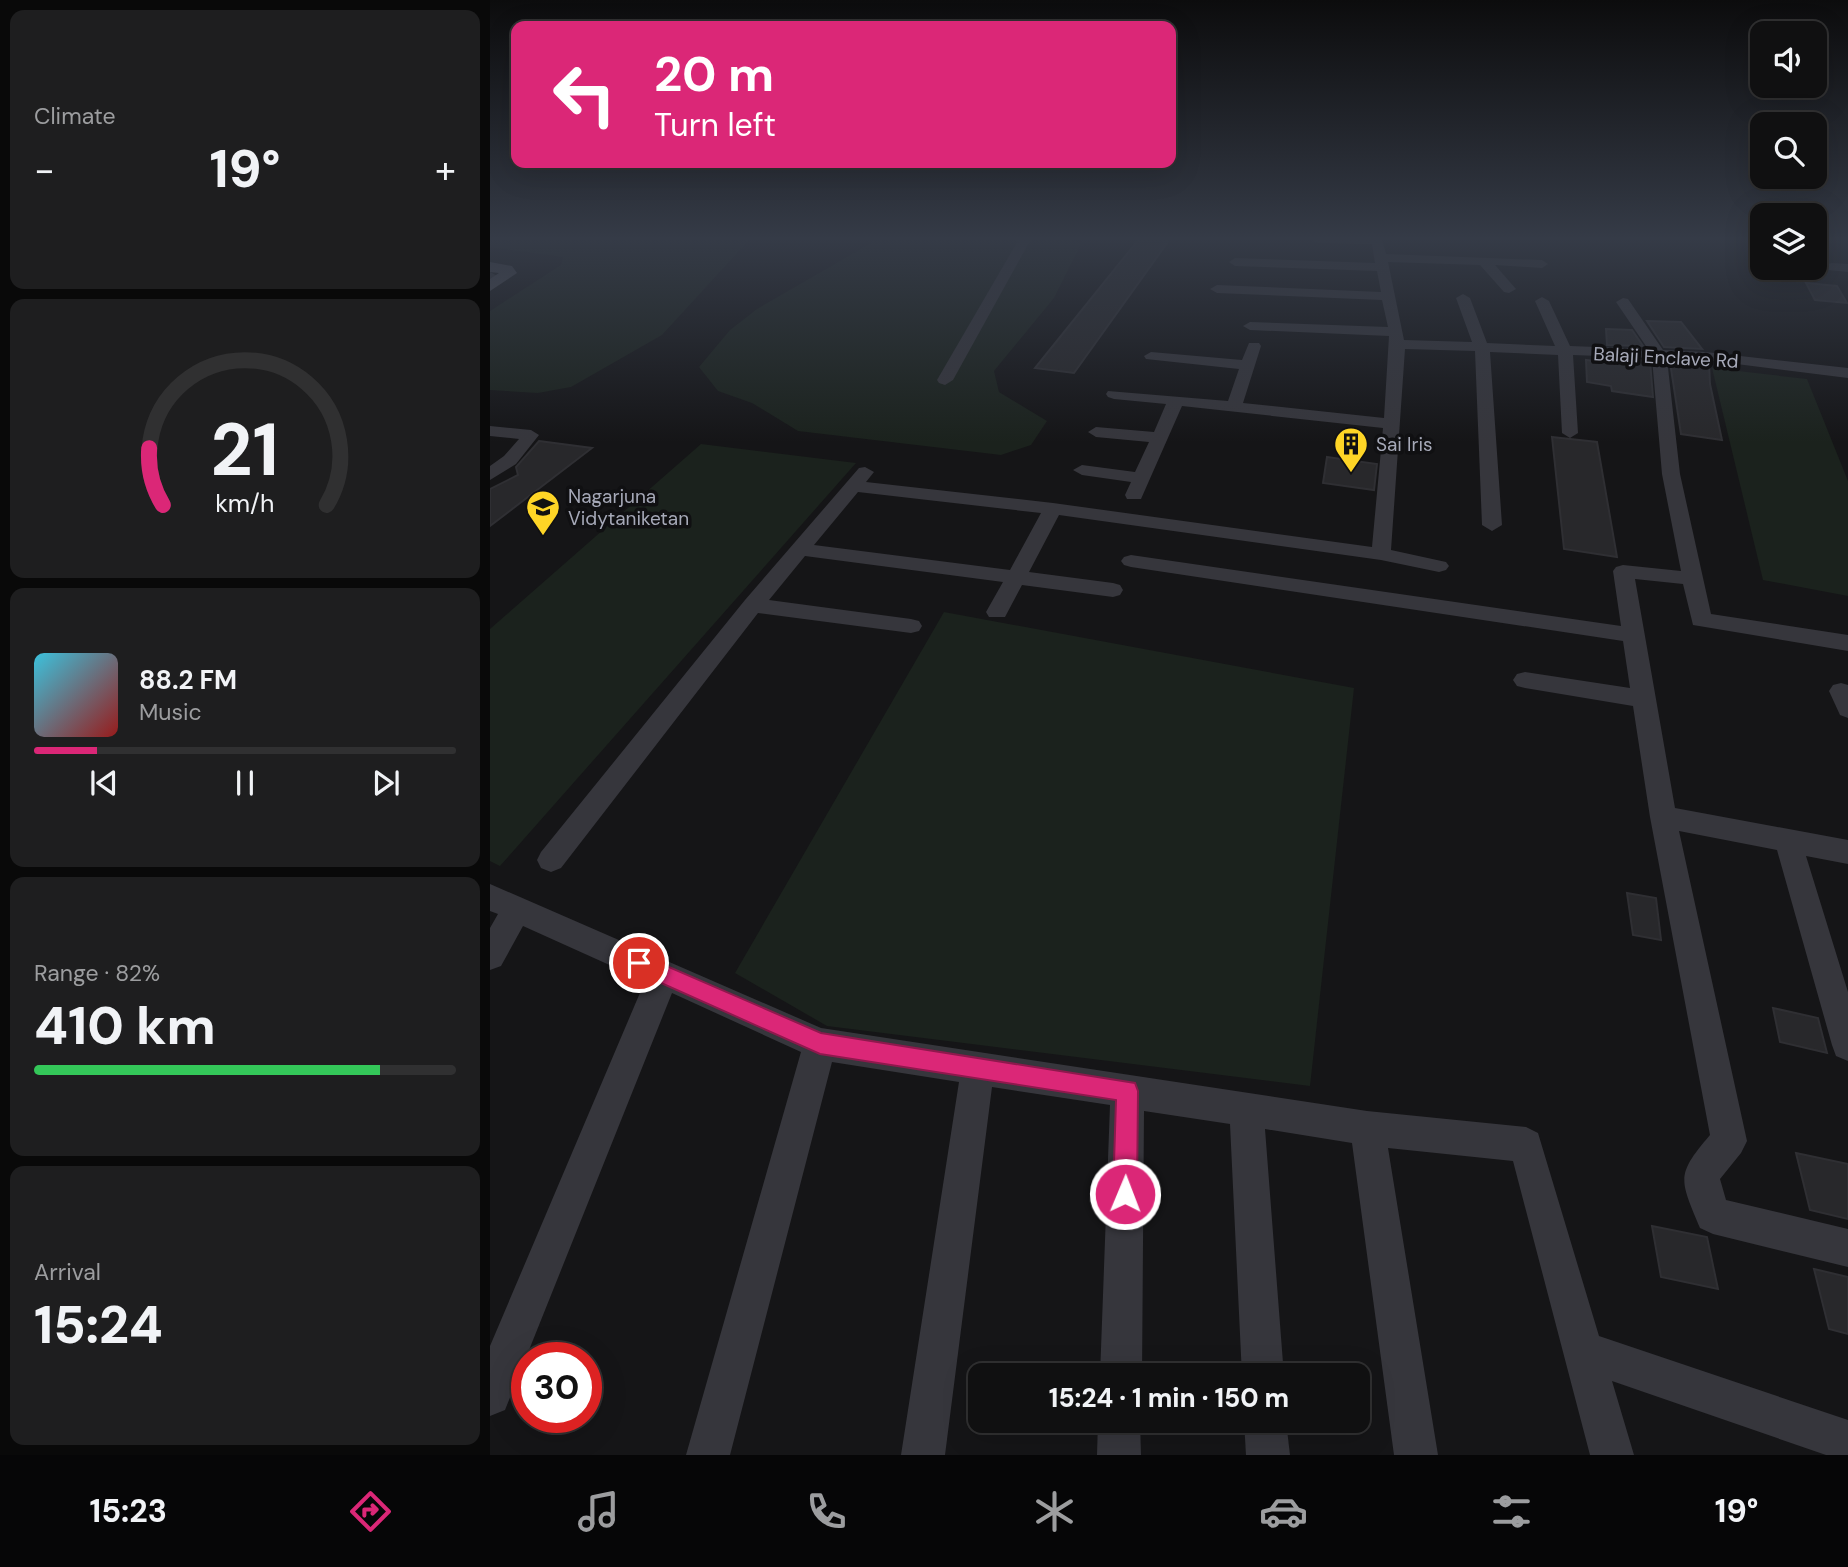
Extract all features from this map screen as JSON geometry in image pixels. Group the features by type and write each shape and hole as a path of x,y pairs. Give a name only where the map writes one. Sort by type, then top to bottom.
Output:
{"street":[{"path":"945,380 986,307"},
{"path":"1381,554 1397,338 1392,307"},
{"path":"1466,307 1482,350 1492,525"},
{"path":"1545,307 1565,352 1570,433"},
{"path":"1626,307 1659,355 1671,474 1701,620 1848,643"},
{"name":"Balaji Enclave Rd","path":"1250,326 1397,338 1482,350 1705,356 1848,373"},
{"path":"1234,407 1254,346"},
{"path":"1151,356 1248,365"},
{"path":"1114,394 1392,424"},
{"path":"1134,495 1176,401"},
{"path":"490,431 531,435 510,460 490,475"},
{"path":"1096,432 1160,438"},
{"path":"1082,470 1142,478"},
{"path":"551,860 753,605 859,479 1053,509 1381,554 1439,566"},
{"path":"997,612 1053,509"},
{"path":"800,549 1113,590"},
{"path":"1131,561 1633,635"},
{"path":"1693,579 1623,571 1663,817 1729,1141 1700,1174 1713,1215 1848,1248"},
{"path":"753,605 911,626"},
{"path":"1525,680 1644,699"},
{"path":"1663,817 1848,852"},
{"path":"1788,840 1848,1045"},
{"path":"490,956 504,903 820,1044 1367,1128 1526,1145 1612,1455"},
{"path":"490,1395 664,974"},
{"path":"708,1455 820,1044"},
{"path":"923,1455 978,1068"},
{"path":"1121,1363 1127,1091"},
{"path":"1245,1109 1262,1363"},
{"path":"1367,1128 1416,1455"},
{"path":"1583,1350 1848,1441"},
{"path":"1119,1433 1119,1455"},
{"path":"1266,1433 1268,1455"}],"shaded area":[{"path":"496,307 688,307 662,335 571,387 538,393 490,390 490,311"},
{"path":"1047,307 994,371 999,392 1047,421 1031,445 1001,455 798,431 752,403 718,391 699,367 730,330 757,309"},
{"path":"1712,368 1807,379 1848,481 1848,596 1763,580"},
{"path":"701,444 856,463 500,866 490,861 490,629"},
{"path":"944,612 1354,688 1310,1086 827,1026 735,973"}],"building":[{"path":"1084,307 1121,307 1074,373 1035,368"},
{"path":"1647,321 1681,322 1702,349 1664,347"},
{"path":"1606,329 1632,330 1643,346 1607,345"},
{"path":"1609,359 1650,361 1653,397 1612,391 1611,386 1587,382 1586,360 1609,363"},
{"path":"1670,362 1709,363 1710,384 1722,440 1681,434"},
{"path":"1552,437 1597,442 1617,557 1564,549"},
{"path":"539,441 592,448 490,526 490,489 518,475 516,467"},
{"name":"Sai Iris","path":"1327,457 1377,464 1374,490 1323,483"},
{"path":"1627,893 1656,898 1661,940 1633,935"},
{"path":"1773,1008 1818,1018 1827,1053 1780,1042"},
{"path":"1796,1153 1848,1164 1848,1219 1810,1210"},
{"path":"1652,1226 1707,1237 1718,1289 1661,1277"},
{"path":"1814,1269 1848,1277 1848,1334 1829,1329"}],"place":[{"name":"Sai Iris","path":"1351,474"},
{"name":"Nagarjuna Vidytaniketan","path":"543,537"}],"route":[{"path":"639,963 820,1044 1127,1091 1125,1194"}]}
